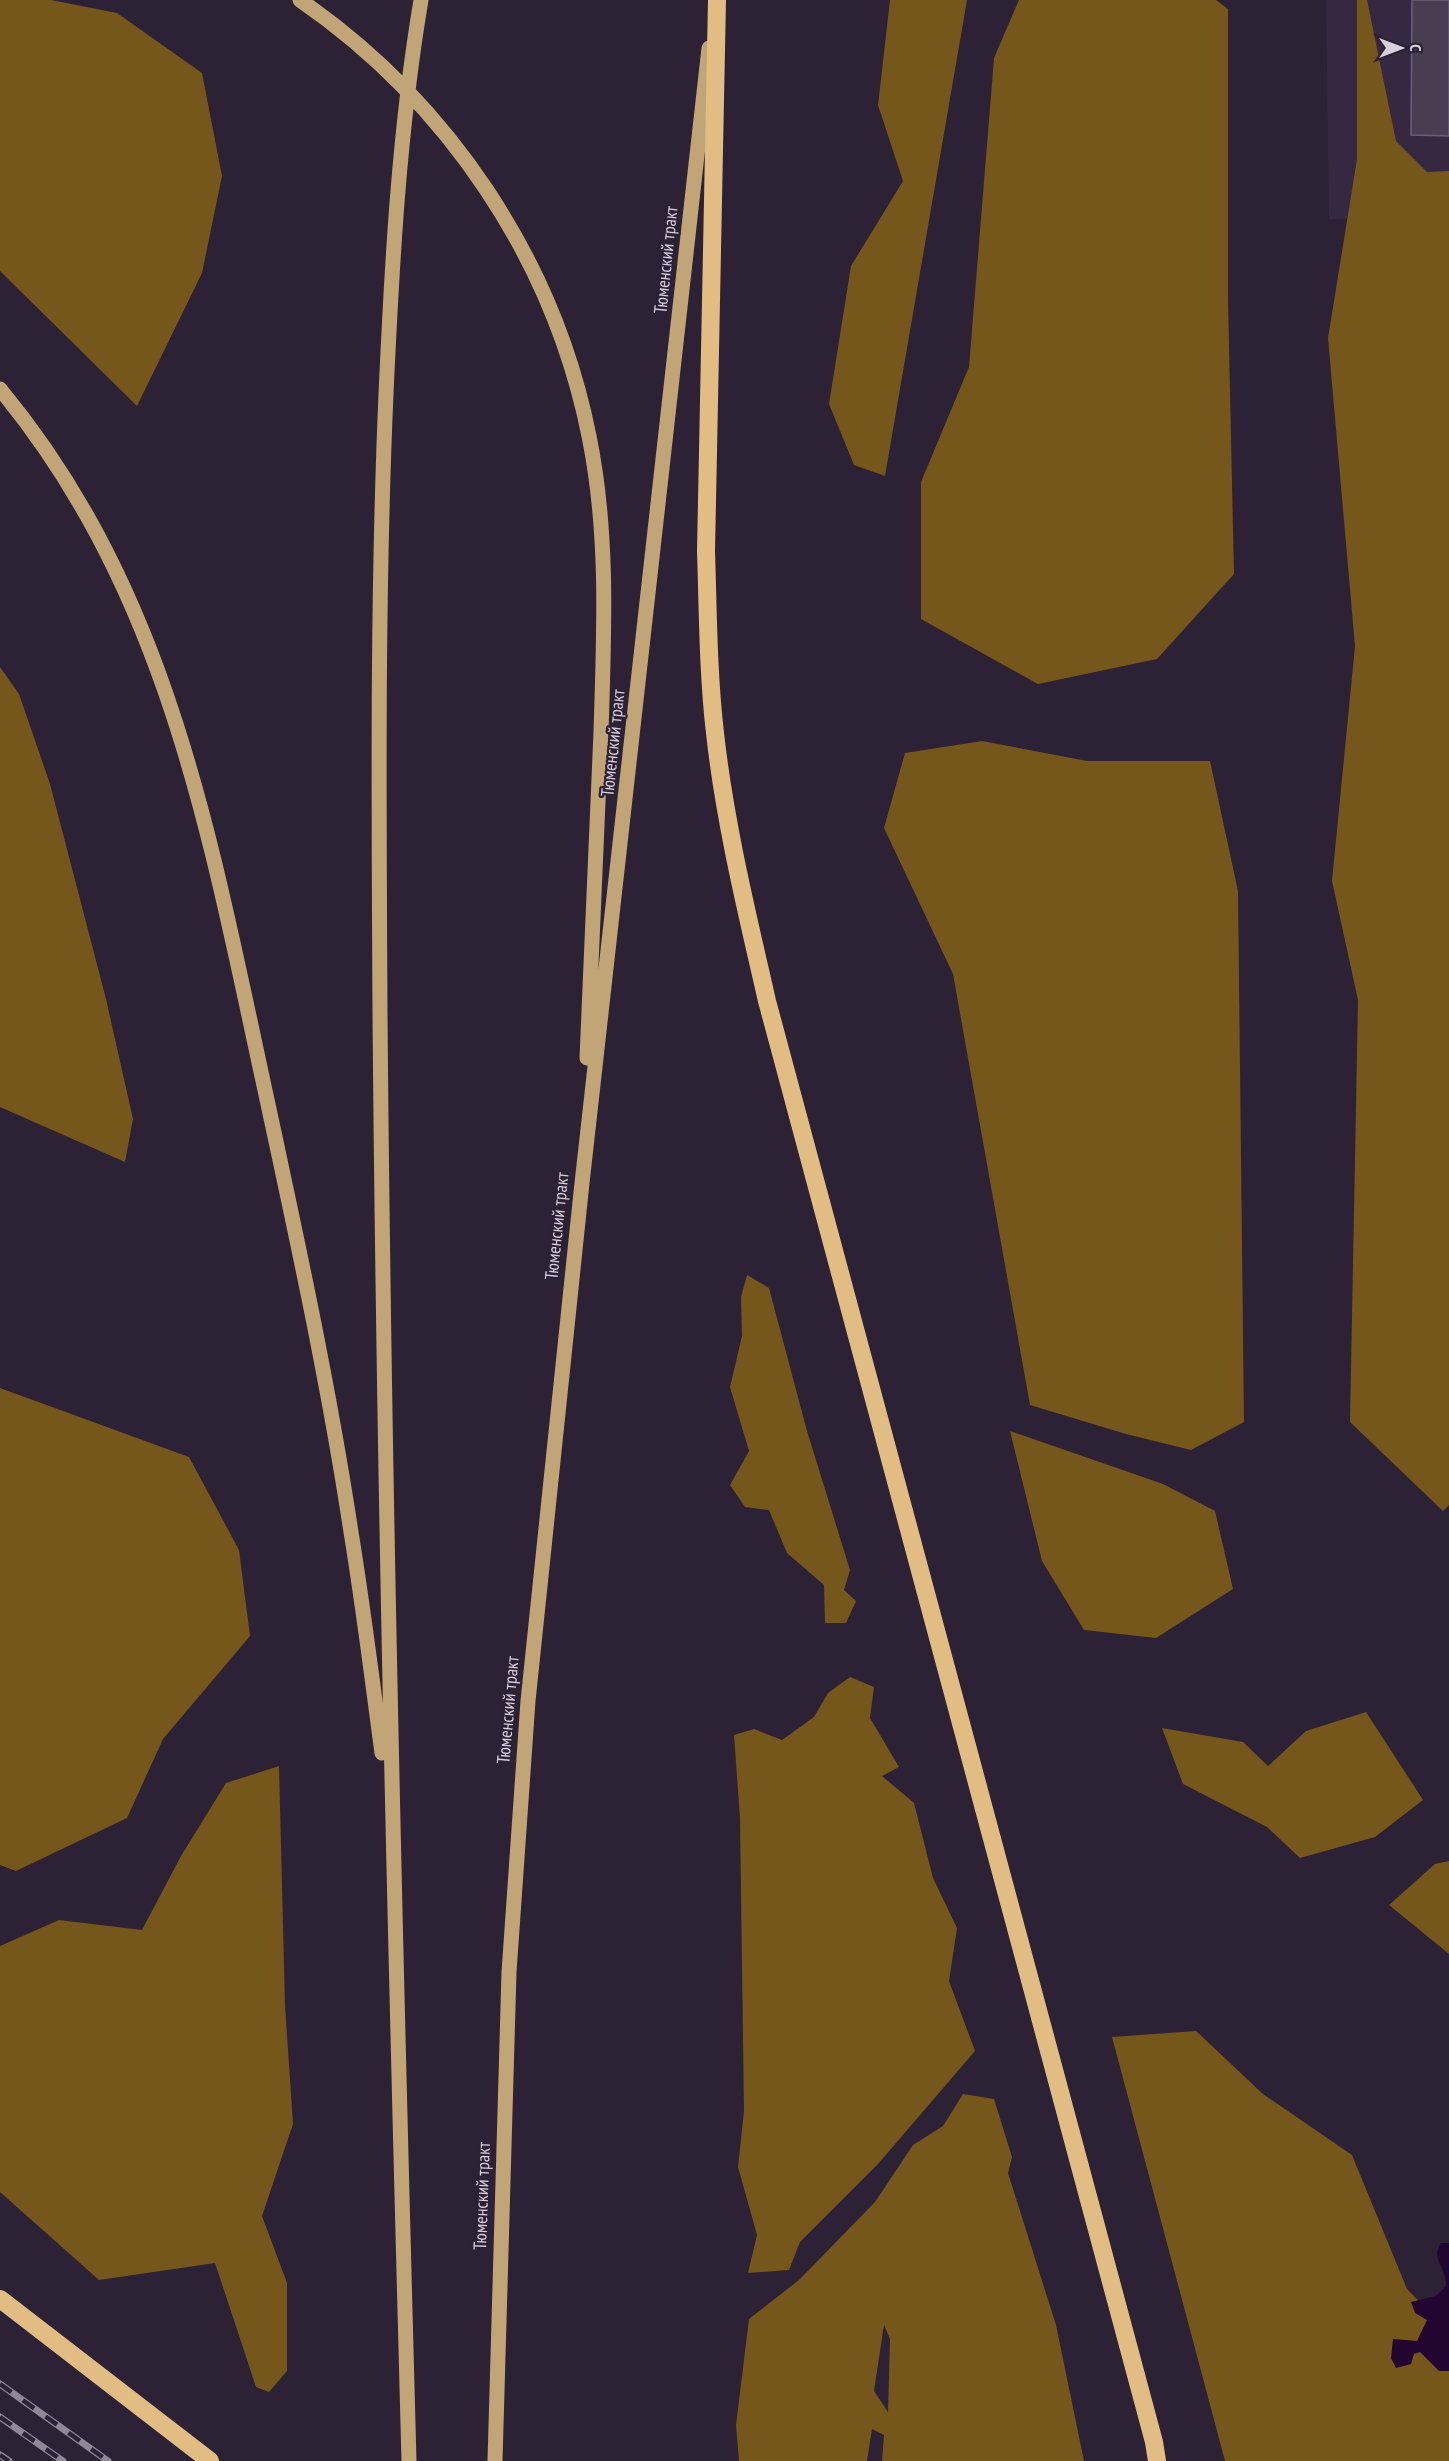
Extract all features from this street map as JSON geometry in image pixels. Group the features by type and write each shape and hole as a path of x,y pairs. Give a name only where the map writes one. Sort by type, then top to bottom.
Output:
{"highway":[{"path":"716,0 707,573 715,734 736,861 767,1001 1157,2461"},
{"path":"0,2299 210,2461"}],"main road":[{"path":"300,0 329,20 388,72 430,115 478,175 515,235 544,291 572,367 590,436 600,511 605,597 582,1184"},
{"path":"409,2461 391,1820 378,712 388,339 400,145 421,0"},
{"name":"Тюменский тракт","path":"495,2461 509,1972 528,1701 582,1184 716,0"},
{"path":"0,389 55,463 106,547 147,638 177,722 206,827 307,1286 351,1530 391,1820"}],"shaded area":[{"path":"0,0 51,0 117,13 202,73 222,176 202,273 137,406 0,271"},
{"path":"890,0 967,0 885,476 854,465 829,404 851,266 903,181 878,105"},
{"path":"1019,0 1216,0 1228,9 1228,300 1234,574 1157,659 1038,684 921,619 921,482 969,367 994,58"},
{"path":"1326,0 1449,0 1449,218 1329,219"},
{"path":"1357,0 1367,0 1396,141 1427,172 1449,171 1449,1505 1443,1511 1350,1422 1358,1000 1332,881 1355,646 1328,338 1357,159"},
{"path":"0,667 19,694 50,784 106,999 133,1119 125,1162 0,1107"},
{"path":"982,741 1087,761 1210,761 1238,891 1244,1422 1191,1450 1126,1434 1030,1405 953,974 884,828 905,753"},
{"path":"747,1275 769,1288 807,1431 850,1570 844,1590 856,1601 846,1623 825,1623 824,1585 787,1553 769,1510 745,1507 730,1485 749,1451 730,1387 742,1336 741,1297"},
{"path":"0,1388 189,1457 239,1550 250,1636 163,1739 127,1818 16,1871 0,1865"},
{"path":"1010,1431 1163,1484 1215,1511 1233,1589 1156,1638 1084,1630 1042,1561"},
{"path":"850,1677 874,1687 870,1718 899,1767 882,1776 914,1803 933,1878 957,1928 949,1981 975,2051 878,2164 800,2242 789,2270 748,2273 757,2235 738,2167 744,2111 740,1818 734,1735 754,1729 782,1740 814,1717 828,1693"},
{"path":"1366,1712 1423,1800 1375,1837 1300,1858 1267,1827 1183,1784 1162,1728 1243,1742 1268,1766 1306,1731"},
{"path":"279,1766 285,2005 293,2124 262,2216 287,2283 287,2371 269,2392 256,2387 215,2263 99,2280 0,2192 0,1946 59,1920 142,1930 181,1856 226,1783"},
{"path":"1449,1861 1449,1954 1389,1905 1435,1864"},
{"path":"1196,2031 1263,2094 1352,2155 1407,2289 1449,2332 1449,2461 1225,2461 1112,2037"},
{"path":"963,2094 994,2099 1012,2157 1008,2173 1056,2325 1084,2461 882,2461 884,2435 872,2429 867,2461 739,2461 736,2425 749,2319 799,2280 875,2202 913,2145 943,2126","holes":["884,2325 890,2339 888,2412 874,2391"]},
{"path":"1441,2243 1449,2243 1449,2371 1439,2371 1420,2352 1414,2354 1411,2364 1396,2368 1391,2358 1393,2339 1417,2341 1427,2320 1415,2313 1411,2302 1436,2296 1446,2286 1437,2254"}],"building":[{"path":"1412,0 1449,0 1449,136 1411,135"}],"railway":[{"path":"0,2384 108,2461"},
{"path":"0,2417 63,2461"},
{"path":"0,2455 9,2461"}]}
